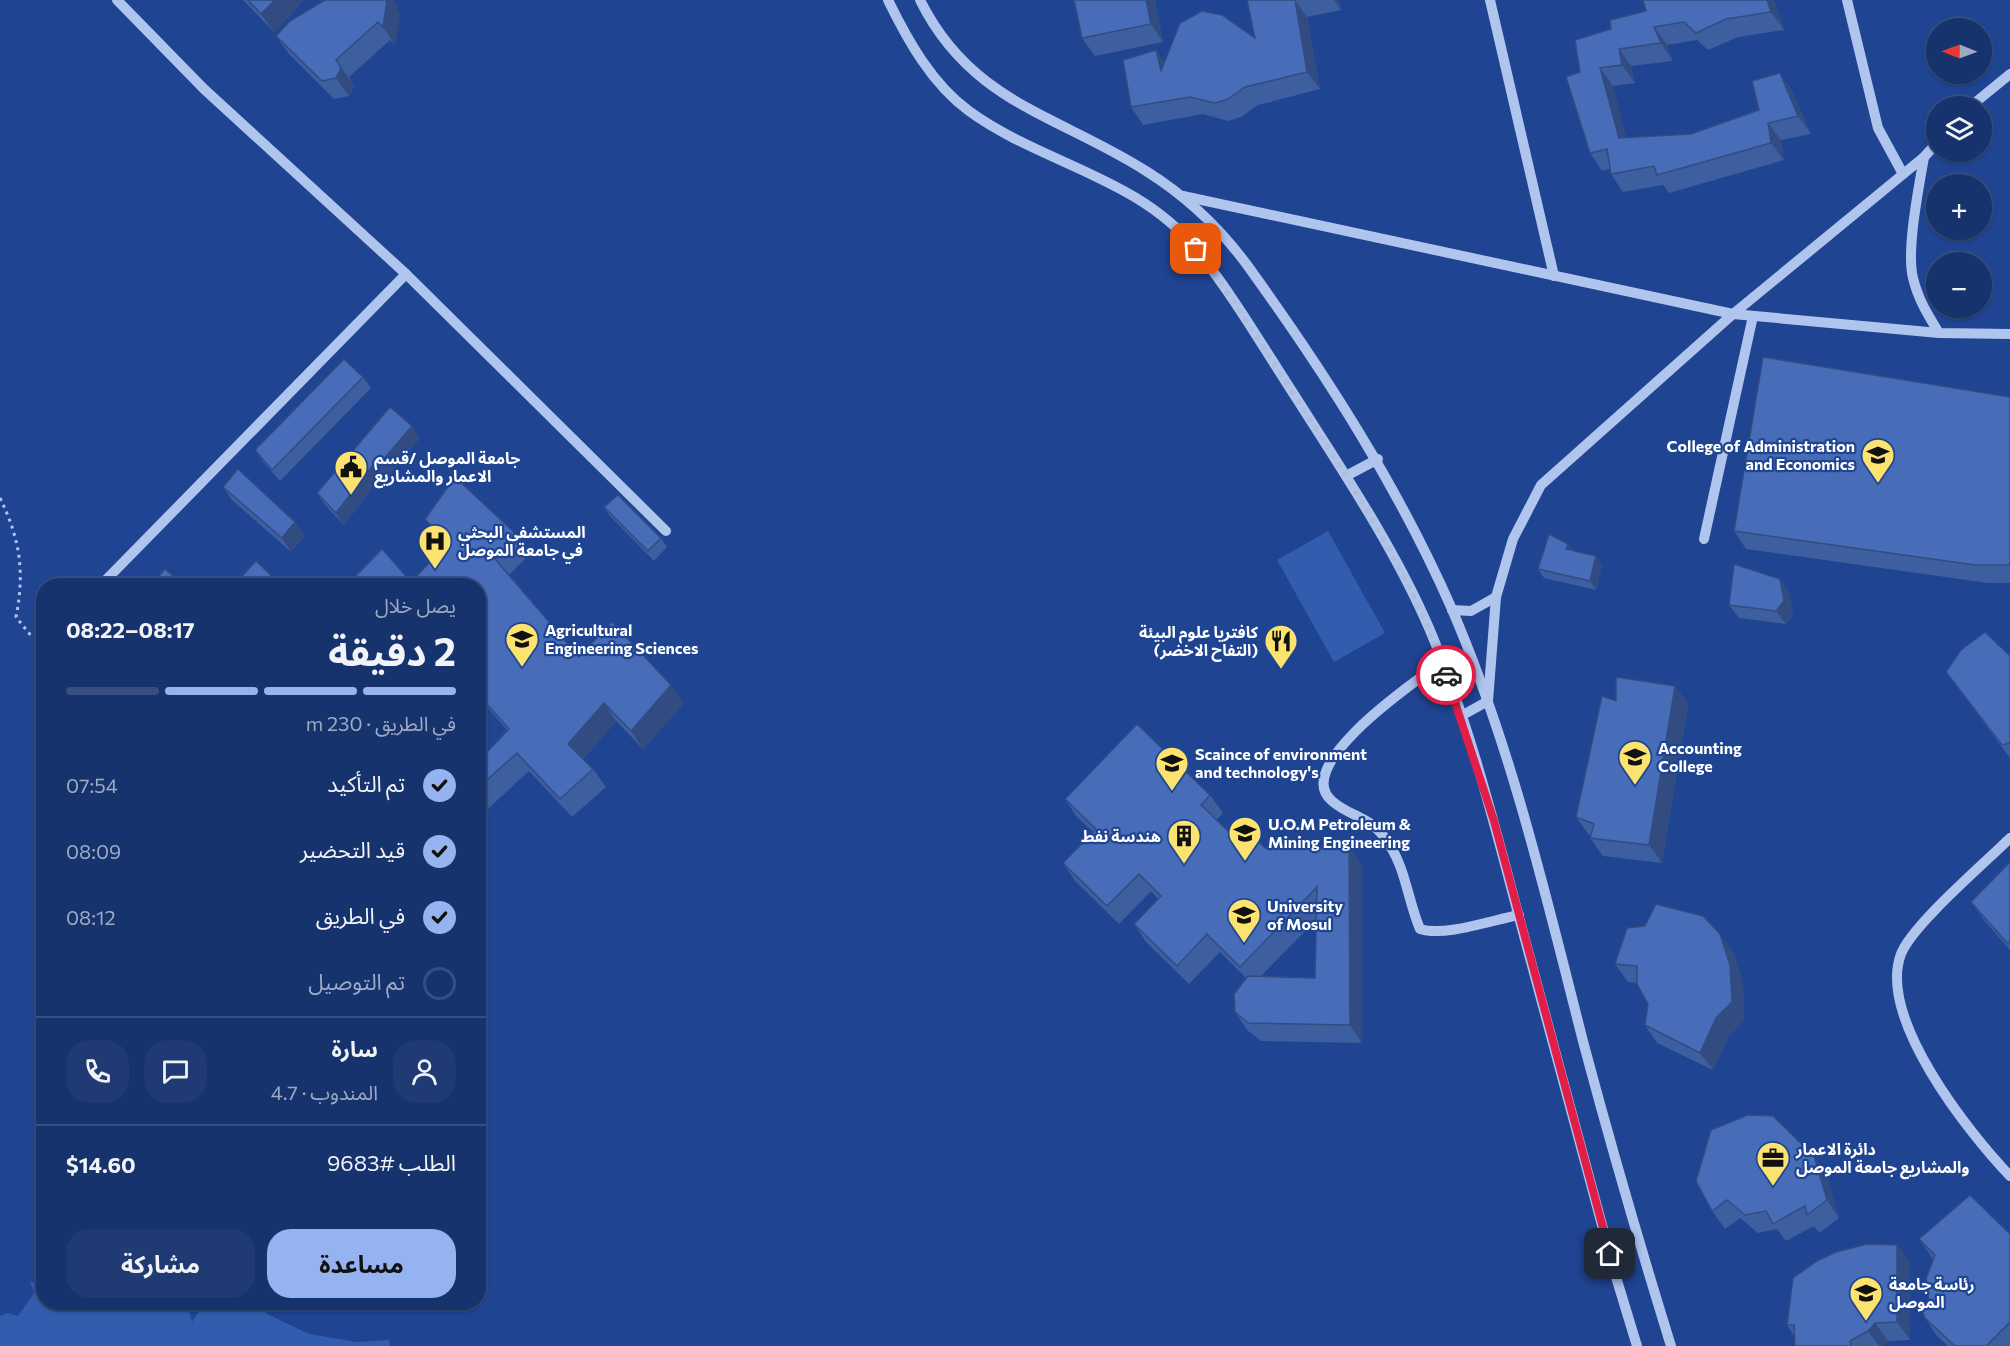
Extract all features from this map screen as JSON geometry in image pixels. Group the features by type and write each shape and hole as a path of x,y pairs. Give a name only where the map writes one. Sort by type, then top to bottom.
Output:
{"street":[{"path":"117,0 204,89 406,274 666,531"},
{"path":"888,0 929,70 968,110 1024,143 1125,191 1154,208 1176,226 1217,278 1347,476 1410,590 1442,662 1461,716 1494,821 1616,1277 1638,1346"},
{"path":"920,0 947,43 971,70 998,93 1145,170 1182,196 1210,222 1250,268 1378,459 1452,610 1488,701 1529,831 1615,1161 1671,1346"},
{"path":"1490,0 1554,276"},
{"path":"1846,0 1878,128 1904,174"},
{"path":"1983,96 2010,74"},
{"path":"1488,701 1496,597 1513,539 1541,484 1733,314 1924,157"},
{"path":"1924,157 1914,216 1912,276 1921,304 1939,333"},
{"path":"1182,196 1733,314 1939,333 2010,334"},
{"path":"108,578 406,274"},
{"path":"1704,539 1753,316"},
{"path":"1347,476 1378,459"},
{"path":"1452,610 1471,611 1496,597"},
{"path":"1442,662 1389,702 1333,754 1321,779 1322,787 1331,801 1372,822 1390,844 1409,889 1420,929 1430,932 1448,930 1519,915"},
{"path":"1461,716 1488,701"},
{"path":"2010,838 1912,934 1900,955 1897,978 1900,1007 1947,1101 2010,1176"}],"path":[{"path":"0,498 20,556 22,582 16,617 36,639"}],"shaded area":[{"path":"1328,531 1385,633 1334,662 1277,560"},
{"path":"30,1281 36,1283 36,1310 187,1310 192,1322 200,1310 267,1310 265,1313 309,1334 357,1342 389,1340 390,1346 0,1346 0,1316 7,1313 18,1316 34,1293"}],"building":[{"path":"248,0 275,0 261,14"},
{"path":"325,0 387,0 383,27 378,22 336,60 341,68 336,78 322,81 276,36 290,21"},
{"path":"1074,0 1146,0 1151,24 1082,38"},
{"path":"1247,0 1295,0 1307,72 1245,87 1228,99 1215,103 1190,97 1131,107 1123,60 1156,50 1161,71 1180,23 1202,11 1222,15 1255,38"},
{"path":"1643,0 1767,0 1771,12 1726,19 1696,33 1684,22 1654,27 1661,43 1619,49 1622,65 1600,68 1619,138 1691,134 1759,110 1752,81 1780,73 1798,116 1768,123 1771,143 1657,175 1654,166 1611,174 1607,149 1590,153 1566,77 1580,72 1575,40 1611,29 1610,20 1646,11"},
{"path":"1763,357 2010,397 2009,565 1975,565 1734,531"},
{"path":"344,359 363,377 272,470 255,450"},
{"path":"390,407 412,426 376,468 373,465 336,513 317,493"},
{"path":"238,469 295,522 282,538 223,487"},
{"path":"455,477 518,536 495,559 579,657 612,622 671,685 631,731 604,703 568,744 593,769 560,799 517,753 486,781 486,751 509,729 486,703 486,578 415,578 448,543 425,519"},
{"path":"618,495 661,538 648,551 604,507"},
{"path":"1549,534 1568,544 1566,549 1596,556 1590,581 1538,569"},
{"path":"382,549 407,578 354,578"},
{"path":"256,561 274,578 240,578"},
{"path":"1734,564 1780,579 1784,601 1776,611 1729,605"},
{"path":"165,569 175,578 157,578"},
{"path":"1985,632 2010,656 2010,743 2002,745 1946,672 1961,650"},
{"path":"1616,677 1675,686 1649,845 1590,838 1594,824 1576,817 1602,696 1616,701"},
{"name":"هندسة نفط","path":"1137,724 1210,795 1201,805 1228,831 1238,821 1265,848 1349,847 1350,1025 1248,1023 1235,1012 1234,994 1248,976 1315,978 1317,887 1240,967 1207,934 1177,966 1134,924 1161,896 1139,874 1107,906 1063,863 1096,829 1065,799"},
{"path":"2010,862 2010,940 2008,944 1971,902"},
{"path":"1656,904 1703,916 1720,934 1730,965 1732,1002 1716,1018 1700,1053 1645,1025 1648,1004 1637,984 1637,966 1615,964 1627,928 1645,926"},
{"path":"1748,1115 1773,1116 1814,1156 1827,1200 1807,1215 1805,1206 1773,1224 1766,1211 1745,1215 1727,1200 1712,1211 1696,1181 1711,1130"},
{"path":"1970,1195 2010,1234 2010,1322 1986,1346 1955,1346 1925,1318 1922,1310 1929,1303 1926,1279 1935,1255 1919,1239"},
{"path":"1867,1244 1897,1245 1897,1322 1875,1323 1868,1331 1850,1341 1851,1346 1795,1346 1794,1325 1787,1325 1793,1278 1817,1261 1836,1252"}],"way so far":[{"path":"1196,249 1239,309 1347,476 1410,590 1428,627 1446,675"}],"place":[{"name":"College of Administration and Economics","path":"1878,484"},
{"name":"جامعة الموصل /قسم الاعمار والمشاريع","path":"351,496"},
{"name":"المستشفى البحثي في جامعة الموصل","path":"435,570"},
{"name":"Agricultural Engineering Sciences","path":"522,668"},
{"name":"كافتريا علوم البيئة (التفاح الاخضر)","path":"1281,670"},
{"name":"Accounting College","path":"1635,786"},
{"name":"Scaince of environment and technology's","path":"1172,792"},
{"name":"U.O.M Petroleum & Mining Engineering","path":"1245,862"},
{"name":"هندسة نفط","path":"1184,865"},
{"name":"University of Mosul","path":"1244,944"},
{"name":"دائرة الاعمار والمشاريع جامعة الموصل","path":"1773,1187"},
{"name":"رئاسة جامعة الموصل","path":"1866,1322"}],"route":[{"path":"1446,675 1494,821 1610,1254"}]}
